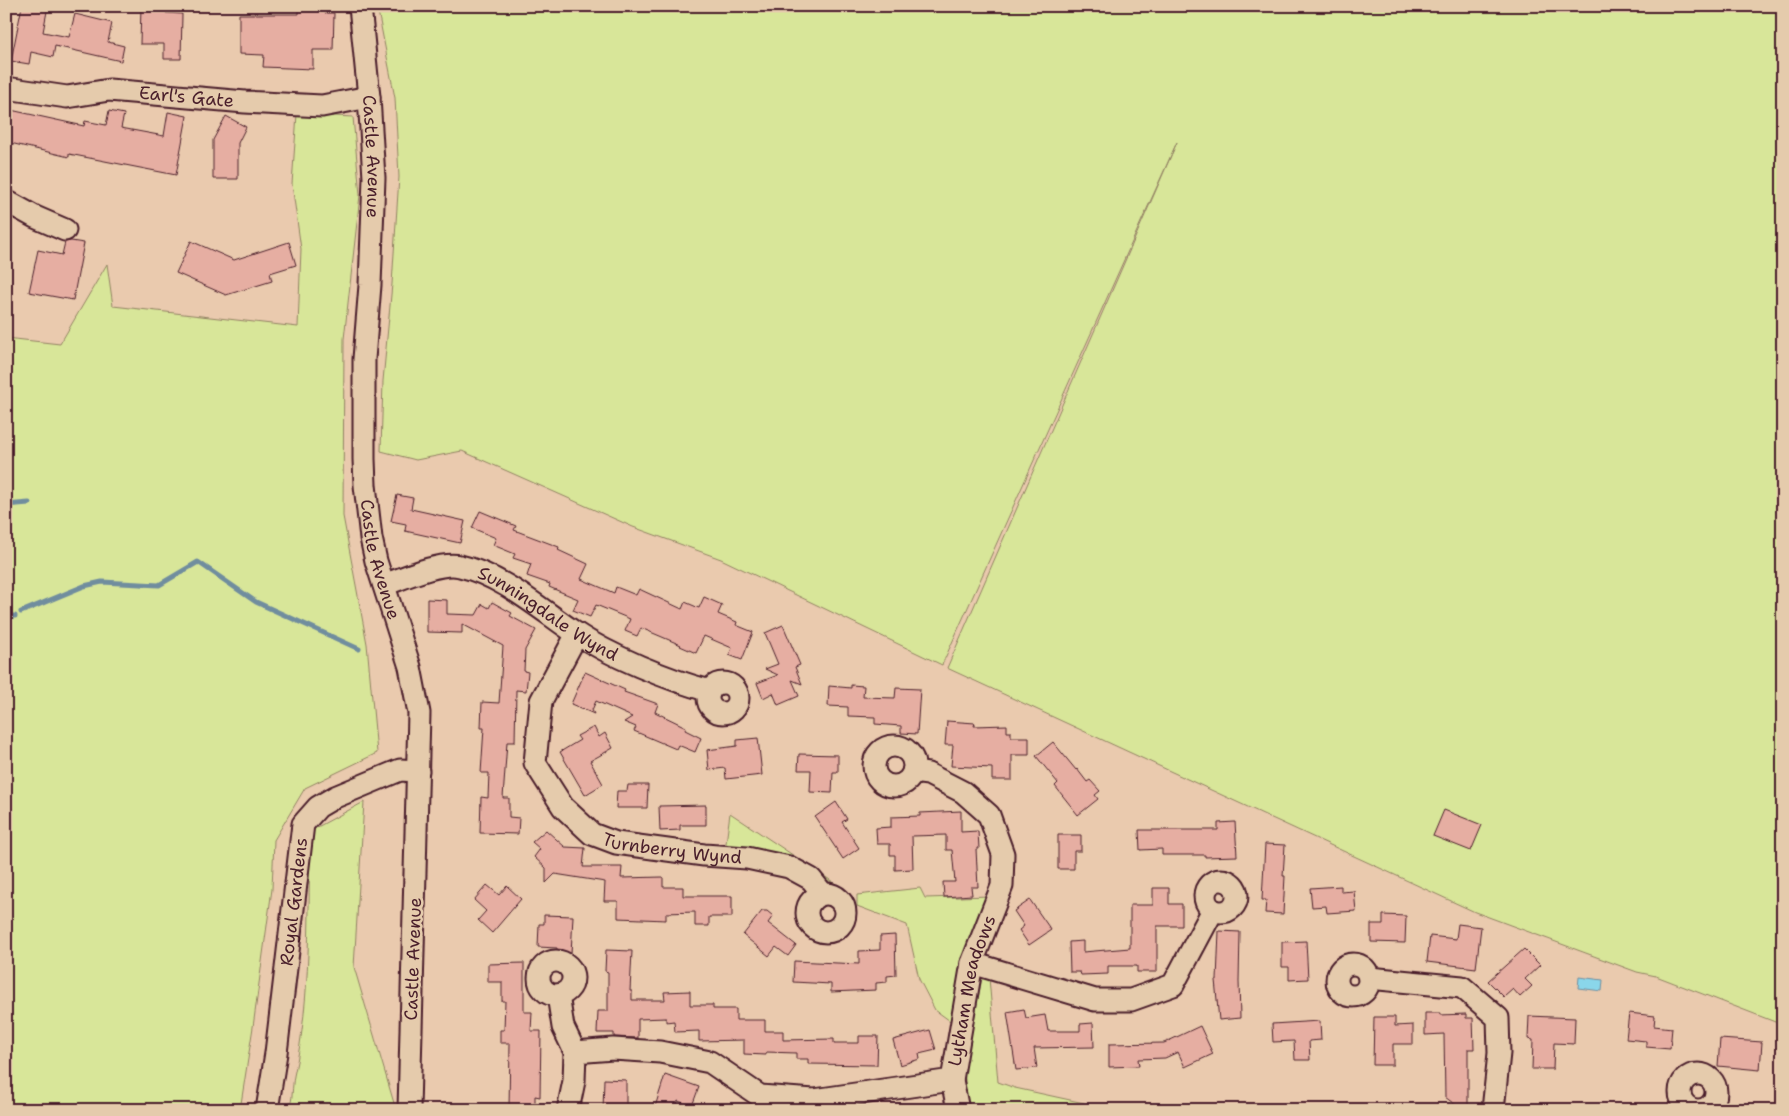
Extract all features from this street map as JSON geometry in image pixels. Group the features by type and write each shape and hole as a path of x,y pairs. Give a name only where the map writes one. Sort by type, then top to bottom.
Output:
{"street":[{"name":"Castle Avenue","path":"360,6 369,97 374,178 370,285 364,359 364,459 371,538 410,667 419,713 408,1110"},
{"name":"Earl's Gate","path":"6,88 67,97 109,90 245,102 322,106 369,97"},
{"path":"6,200 35,217 65,230"},
{"name":"Sunningdale Wynd","path":"384,585 428,569 459,565 491,577 577,634 620,657 683,684 710,691"},
{"name":"Turnberry Wynd","path":"577,634 541,701 535,763 563,807 592,834 616,843 704,855 747,858 789,867 811,879 823,894"},
{"name":"Royal Gardens","path":"267,1110 276,1053 303,824 318,807 334,797 400,770 418,771"},
{"name":"Lytham Meadows","path":"575,1052 613,1049 660,1052 710,1062 760,1103 814,1100 952,1080 972,963 1002,886 1003,854 989,815 963,792 928,774 913,772"},
{"path":"972,963 1095,1000 1131,1000 1173,985 1213,910"},
{"path":"1369,978 1462,987 1498,1018 1500,1053 1493,1110"},
{"path":"558,996 563,1027 575,1052 574,1081 568,1110"},
{"path":"952,1080 958,1110"}],"green space":[{"path":"377,6 1783,6 1783,1025 1656,976 1637,972 1475,912 947,668 1177,142 942,665 721,559 633,527 462,451 416,460 381,451 383,381 399,177 395,98"},
{"path":"297,114 353,117 360,195 344,339 343,516 367,644 377,753 305,788 274,840 272,889 240,1110 6,1110 6,338 60,344 107,264 113,306 298,327 301,249 292,184"},
{"path":"364,802 354,967 396,1110 289,1110 304,1015 308,954 310,831"},
{"path":"730,813 836,884 785,861 725,851"},
{"path":"920,888 925,898 991,896 953,1023 935,1010 919,979 907,925 857,906 857,895"},
{"path":"982,978 989,978 998,1082 1015,1088 1084,1103 1086,1110 968,1110 964,1070"}],"water":[{"path":"1579,977 1603,980 1602,991 1578,988"}],"building":[{"path":"22,6 48,6 43,32 69,37 75,14 112,23 108,42 124,46 121,61 55,46 53,57 31,52 29,64 11,61"},
{"path":"141,6 167,6 166,13 182,14 181,59 164,59 164,44 140,44"},
{"path":"299,6 325,6 325,13 334,13 333,50 313,50 313,69 263,67 264,55 239,54 239,14 299,14"},
{"path":"6,109 84,126 85,121 106,125 109,111 124,114 121,128 164,136 168,112 187,116 176,175 69,154 69,157 6,142"},
{"path":"226,116 246,127 238,143 238,179 213,179 213,140"},
{"path":"191,241 234,260 289,242 296,265 270,273 272,281 226,295 176,273"},
{"path":"65,242 84,243 73,300 29,292 38,250 62,255"},
{"path":"397,495 413,498 411,509 465,521 460,543 405,531 406,524 391,521"},
{"path":"480,511 516,526 514,530 559,547 558,550 588,564 581,579 614,593 616,587 636,595 639,589 682,609 685,602 699,608 704,597 722,605 718,614 737,622 736,625 753,632 742,660 729,655 732,648 704,636 696,653 641,628 637,636 625,631 630,619 596,605 590,617 573,610 578,599 549,587 550,584 527,576 531,564 513,558 515,554 493,545 496,538 472,528"},
{"path":"427,599 447,600 447,614 476,615 482,604 489,608 492,602 512,613 510,616 536,630 525,650 524,671 528,672 526,691 516,690 515,742 507,742 503,798 509,798 509,817 519,818 518,834 480,833 481,797 488,798 489,773 481,773 484,728 481,728 482,702 499,703 503,646 462,624 462,633 427,632"},
{"path":"783,625 800,665 795,667 802,684 792,680 799,696 778,705 773,693 763,698 757,683 778,675 765,669 778,664 765,633"},
{"path":"585,672 625,690 624,692 658,704 655,712 686,727 685,730 701,738 695,752 678,745 676,749 634,731 636,727 624,722 632,717 596,701 592,710 594,714 571,704"},
{"path":"851,685 864,686 863,697 895,698 896,688 920,689 917,734 901,733 901,726 875,724 875,717 848,716 848,707 828,706 829,686 851,688"},
{"path":"947,721 975,723 974,726 1007,725 1007,732 1011,732 1011,737 1029,737 1029,755 1012,755 1012,780 992,780 992,768 951,766 953,745 945,745"},
{"path":"594,727 599,737 605,733 613,748 590,761 603,784 585,795 560,752 580,740 577,736"},
{"path":"758,738 762,775 726,779 725,768 709,770 707,750 737,746 737,740"},
{"path":"1053,742 1087,782 1090,780 1100,791 1095,795 1098,799 1078,815 1055,786 1058,783 1036,756"},
{"path":"799,754 838,755 838,772 833,772 832,793 810,792 811,770 798,770"},
{"path":"628,785 648,785 647,808 616,808 617,791 627,791"},
{"path":"836,802 847,819 842,822 859,848 843,859 815,817"},
{"path":"706,805 706,825 680,825 680,830 660,831 659,806"},
{"path":"1444,810 1482,825 1471,851 1433,836"},
{"path":"961,811 961,832 978,831 979,849 976,849 978,887 971,887 972,895 944,897 943,882 955,882 952,850 946,850 946,835 912,836 913,869 895,870 895,855 890,855 890,844 877,844 876,828 891,827 891,817 920,816 920,813"},
{"path":"1235,822 1237,856 1162,855 1162,849 1140,850 1139,830 1218,830 1218,823"},
{"path":"546,830 565,847 585,848 583,867 622,867 621,878 663,877 663,887 683,887 683,896 732,896 732,917 709,917 709,926 695,926 695,912 666,913 666,920 618,918 618,901 604,901 605,882 555,874 546,883 546,868 534,857 540,849 532,842"},
{"path":"1058,835 1081,835 1081,851 1074,851 1074,869 1058,869"},
{"path":"1265,844 1285,845 1283,914 1265,913 1266,900 1262,900"},
{"path":"487,885 499,895 507,886 521,899 492,933 478,920 486,911 474,900"},
{"path":"1341,886 1341,892 1354,891 1356,911 1327,913 1326,906 1312,907 1310,888"},
{"path":"1153,888 1169,888 1169,904 1182,904 1182,926 1157,926 1157,972 1137,972 1137,966 1108,966 1108,974 1081,975 1080,972 1070,972 1069,942 1083,941 1083,952 1130,948 1130,905 1153,905"},
{"path":"1030,900 1051,930 1029,945 1019,930 1024,926 1014,911"},
{"path":"762,911 767,911 773,916 768,923 796,945 788,956 776,947 769,956 743,935"},
{"path":"544,915 573,916 571,954 557,954 557,948 538,947 539,924 544,924"},
{"path":"1383,915 1406,916 1405,943 1371,942 1371,924 1383,924"},
{"path":"1458,924 1481,927 1476,968 1427,962 1430,936 1456,939"},
{"path":"1219,931 1240,932 1240,1018 1219,1020 1215,980 1217,980"},
{"path":"895,935 896,975 887,976 887,982 876,983 876,990 831,992 831,984 793,982 794,961 859,964 859,951 880,950 880,936"},
{"path":"1306,941 1308,979 1289,980 1289,967 1282,967 1282,942"},
{"path":"1524,949 1540,965 1525,979 1532,986 1520,997 1513,989 1504,997 1488,981"},
{"path":"606,950 632,951 630,991 632,991 632,1000 665,1000 664,992 690,991 690,1005 713,1005 713,1009 736,1009 736,1020 765,1020 765,1031 783,1031 783,1040 834,1039 834,1043 859,1043 859,1036 878,1036 877,1065 808,1064 808,1059 796,1059 796,1053 766,1052 766,1055 744,1054 744,1040 699,1041 699,1031 675,1032 674,1021 666,1022 666,1018 638,1019 638,1038 614,1037 614,1033 597,1033 598,1011 608,1011 608,972 605,971"},
{"path":"524,963 524,1012 532,1012 531,1031 541,1031 540,1097 535,1096 535,1110 509,1110 510,1043 500,1043 500,1030 504,1030 505,1001 502,1001 502,982 488,982 488,964"},
{"path":"1024,1009 1026,1018 1045,1015 1048,1031 1080,1031 1080,1024 1093,1023 1094,1047 1034,1048 1037,1068 1016,1070 1007,1012"},
{"path":"1425,1013 1440,1013 1440,1015 1466,1014 1466,1018 1473,1018 1474,1049 1468,1049 1468,1106 1457,1106 1445,1097 1444,1034 1425,1035"},
{"path":"1629,1013 1655,1016 1654,1026 1672,1028 1670,1049 1646,1047 1646,1041 1626,1039"},
{"path":"1529,1016 1575,1018 1574,1044 1554,1043 1553,1069 1532,1069 1533,1040 1528,1039"},
{"path":"1374,1017 1395,1017 1395,1026 1413,1025 1413,1044 1393,1044 1393,1065 1373,1065"},
{"path":"1320,1021 1321,1040 1309,1041 1310,1060 1295,1060 1294,1041 1273,1042 1272,1024"},
{"path":"1200,1026 1213,1054 1185,1067 1178,1052 1165,1058 1138,1059 1139,1066 1109,1067 1109,1044 1164,1043"},
{"path":"930,1030 936,1050 919,1054 920,1059 900,1065 893,1040"},
{"path":"1720,1039 1762,1042 1760,1070 1718,1066"},
{"path":"665,1075 699,1087 692,1106 678,1101 675,1110 654,1110"},
{"path":"604,1079 626,1080 626,1110 603,1110"}],"waterway":[{"path":"6,505 29,503"},
{"path":"21,612 84,586 102,582 159,585 198,562 256,602 359,649"},
{"path":"6,616 15,616"}]}
